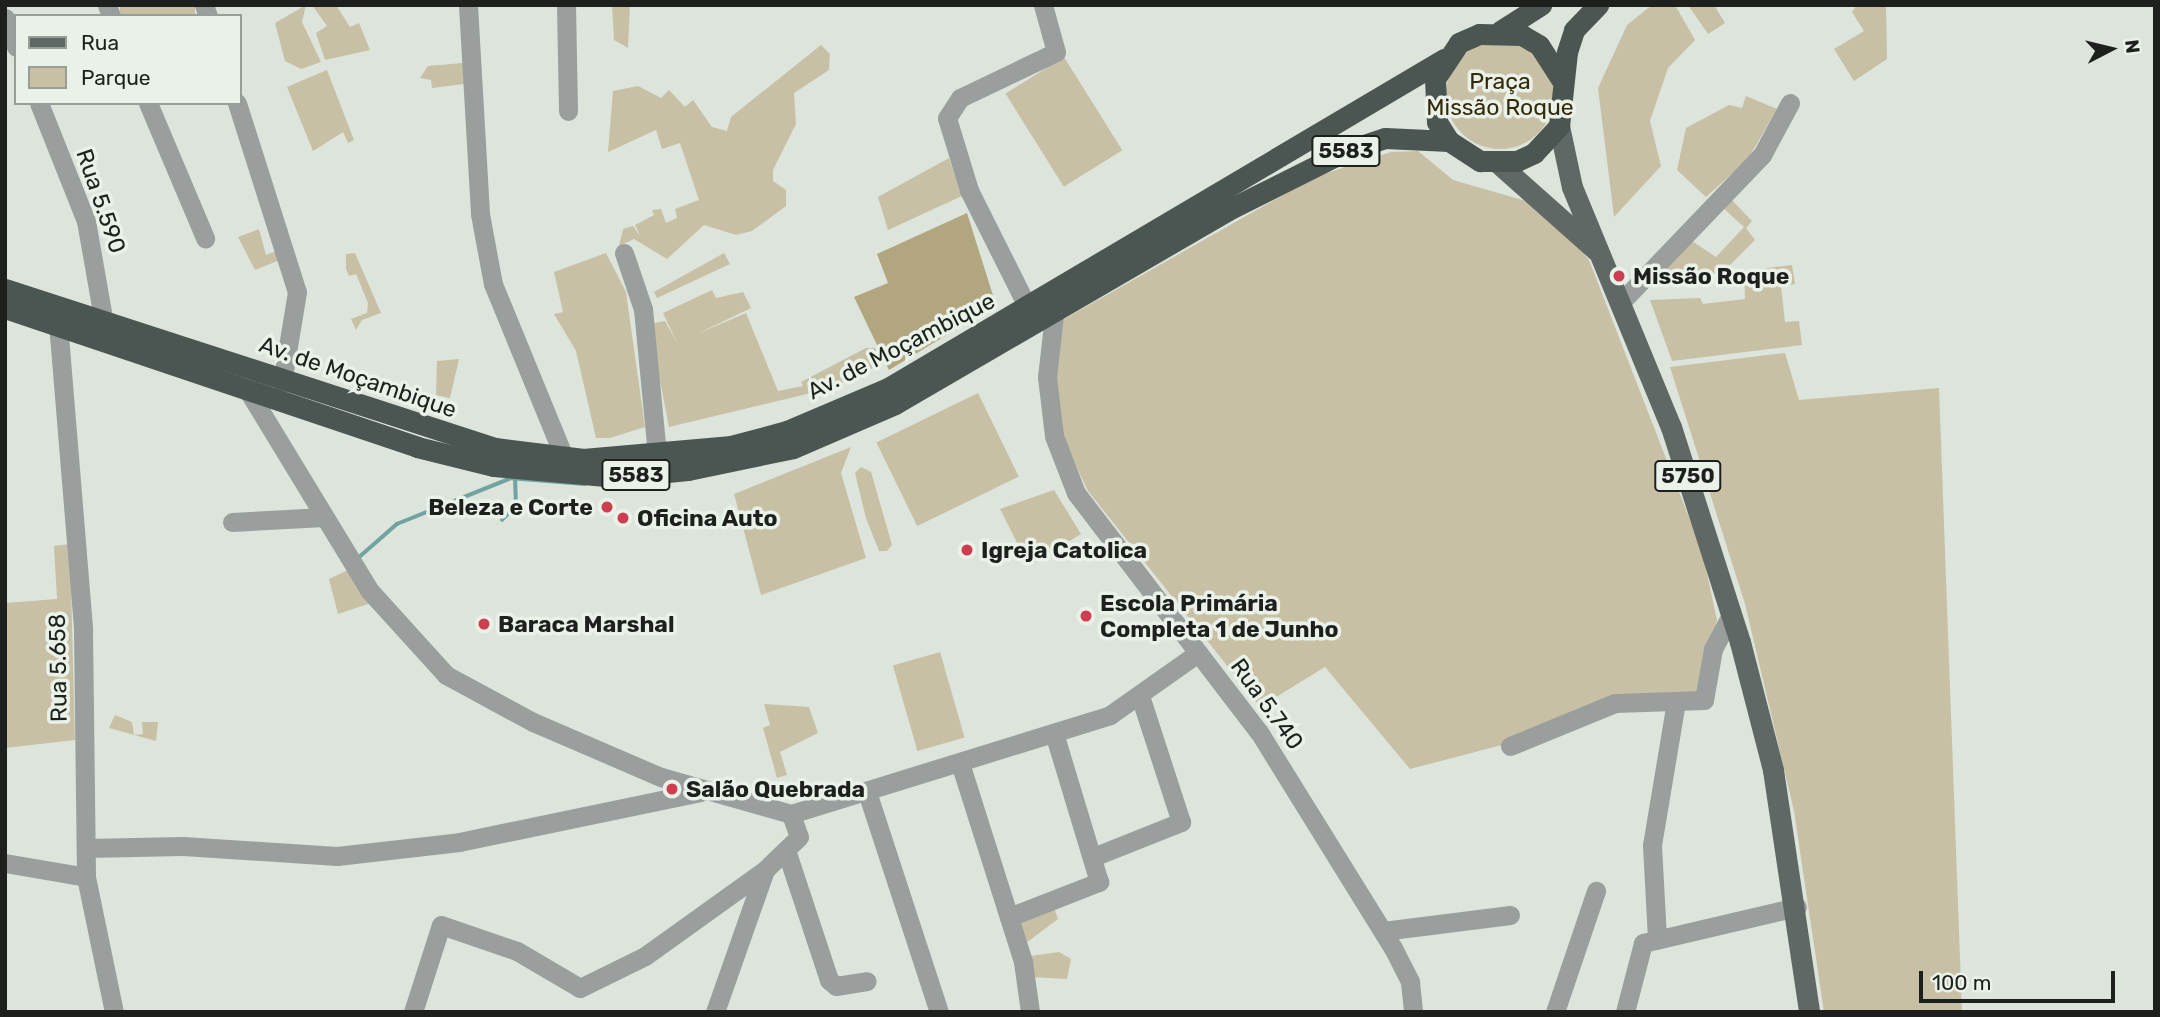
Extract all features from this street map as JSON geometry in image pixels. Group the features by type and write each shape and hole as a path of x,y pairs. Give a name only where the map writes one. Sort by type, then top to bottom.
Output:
{"highway":[{"path":"1541,5 1500,31 1469,38 1444,59 1432,101 1449,141 1472,157 1499,163 1534,153 1559,127 1562,79 1574,30 1598,5"},
{"path":"1500,31 1539,45 1562,79"},
{"name":"Av. de Moçambique","path":"5,289 103,317 282,383 422,429 564,457 657,454 731,446 821,418 1029,310 1444,59"},
{"name":"Av. de Moçambique","path":"5,308 494,466 617,477 737,463 793,448 895,404 1054,315 1251,197 1385,138 1449,141"}],"main road":[{"name":"5750","path":"1559,127 1572,187 1623,300 1699,505 1773,770 1797,907 1809,1012"},
{"path":"1499,163 1605,258"}],"street":[{"path":"468,5 480,214 491,274 549,434 564,457"},
{"path":"566,5 568,111"},
{"path":"1029,310 969,190 947,118 960,98 1056,52 1043,5"},
{"path":"5,18 14,42"},
{"path":"1623,300 1762,155 1790,103"},
{"name":"Rua 5.590","path":"40,105 86,221 103,317"},
{"path":"149,105 205,238"},
{"path":"238,105 297,292 282,383"},
{"path":"624,253 643,309 657,454"},
{"name":"Rua 5.740","path":"1054,315 1047,377 1054,436 1076,493 1259,732 1383,931 1410,982 1413,1012"},
{"name":"Rua 5.658","path":"58,323 83,631 86,877 114,1012"},
{"path":"247,388 324,517 382,606 446,676 533,722 707,791 791,814 1110,715 1198,653"},
{"path":"232,522 324,517"},
{"path":"1510,747 1615,703 1676,702 1707,696 1713,649 1730,617"},
{"path":"1093,857 1181,822 1140,695"},
{"path":"1657,938 1652,845 1676,702"},
{"path":"1009,917 1098,886 1093,857 1054,733"},
{"path":"960,763 1009,917 1032,1009"},
{"path":"86,848 183,846 337,856 459,842 707,791"},
{"path":"867,792 939,1012"},
{"path":"413,1012 441,925 517,951 580,988 645,956 787,853 799,837 791,814"},
{"path":"787,853 829,981 836,986 867,981"},
{"path":"5,863 86,877"},
{"path":"715,1012 765,870"},
{"path":"1556,1012 1596,891"},
{"path":"1625,1012 1638,951 1657,938 1797,907"},
{"path":"1383,931 1510,915"}],"green space":[{"path":"120,5 195,5 195,14 120,14"},
{"path":"306,5 302,22 321,62 301,69 285,61 275,23"},
{"path":"312,5 336,5 350,27 359,23 370,50 325,60 316,33 327,26"},
{"path":"612,5 630,5 628,48 614,40"},
{"path":"1652,5 1675,5 1695,40 1668,68 1650,121 1661,166 1614,217 1598,88 1627,25"},
{"path":"1688,5 1714,5 1725,23 1708,34"},
{"path":"1857,5 1886,5 1887,59 1854,81 1834,49 1864,31 1852,12"},
{"name":"Praça Missão Roque","path":"1500,41 1521,45 1538,57 1550,74 1554,95 1550,116 1538,133 1521,145 1500,149 1479,145 1462,133 1450,116 1446,95 1450,74 1462,57 1479,45"},
{"path":"821,45 830,54 829,70 794,93 796,124 773,170 773,181 786,190 786,206 752,231 736,235 704,225 667,259 634,239 619,246 623,229 633,226 640,236 635,225 654,215 652,210 661,209 666,223 677,218 675,209 699,200 680,143 662,149 656,130 608,152 613,91 638,86 661,98 669,90 685,107 693,100 712,127 727,131 731,117"},
{"path":"1064,57 1122,150 1064,187 1005,94"},
{"path":"463,63 464,84 432,88 431,80 420,78 428,66"},
{"path":"327,70 354,140 348,143 343,132 313,151 287,87"},
{"path":"1746,96 1777,109 1748,159 1706,197 1677,170 1686,128 1729,105 1742,108"},
{"path":"1418,151 1453,180 1526,201 1563,227 1589,260 1702,551 1717,620 1703,694 1642,697 1529,738 1410,769 1325,667 1260,707 1088,491 1061,435 1052,376 1059,322 1315,177 1391,152"},
{"path":"949,158 962,196 888,230 878,197"},
{"path":"1729,197 1752,221 1746,228 1755,240 1722,273 1649,283 1689,239 1716,257 1744,227 1721,206"},
{"path":"259,229 266,255 276,251 280,260 255,270 238,237"},
{"path":"355,253 381,313 362,320 356,330 351,319 367,313 368,303 356,274 349,276 346,269 346,254"},
{"path":"606,253 626,292 645,427 610,438 596,438 576,351 554,314 563,312 554,272"},
{"path":"724,253 730,264 657,298 654,292"},
{"path":"1792,265 1795,284 1781,286 1785,322 1799,321 1802,345 1672,361 1650,300 1700,298 1703,304 1745,299 1744,271"},
{"path":"712,290 716,298 743,292 751,308 697,334 746,313 778,391 803,386 801,382 866,348 875,348 882,364 828,389 669,427 649,324 665,321 677,343 663,313"},
{"path":"1785,353 1799,400 1939,388 1962,1012 1824,1012 1794,811 1745,604 1670,367"},
{"path":"459,359 450,398 436,395 437,361"},
{"path":"978,393 1019,477 917,526 876,443"},
{"path":"851,447 841,473 866,558 761,595 734,494"},
{"path":"861,467 871,472 892,545 887,551 879,551 866,518 855,473"},
{"path":"1054,490 1081,534 1029,566 1000,509"},
{"path":"70,544 75,740 5,748 5,603 57,599 54,546"},
{"path":"350,569 371,603 338,614 329,579"},
{"path":"940,652 965,738 917,751 893,666"},
{"path":"764,704 809,707 818,733 780,752 787,775 777,778 763,728 770,725"},
{"path":"115,715 132,722 134,735 109,728"},
{"path":"142,722 158,722 156,741 134,735 143,734"},
{"path":"1053,905 1058,919 1026,943 1019,917"},
{"path":"1059,952 1071,959 1067,979 1031,977 1031,956"}],"shaded area":[{"path":"967,213 996,305 889,370 854,297 888,283 877,254"}],"waterway":[{"path":"509,478 585,484"},
{"path":"357,559 397,524 509,479"},
{"path":"502,520 516,506 515,479"}],"place":[{"name":"Missão Roque","path":"1619,276"},
{"name":"Beleza e Corte","path":"607,507"},
{"name":"Oficina Auto","path":"623,518"},
{"name":"Igreja Catolica","path":"967,550"},
{"name":"Escola Primária Completa 1 de Junho","path":"1086,616"},
{"name":"Baraca Marshal","path":"484,624"},
{"name":"Salão Quebrada","path":"672,789"}]}
